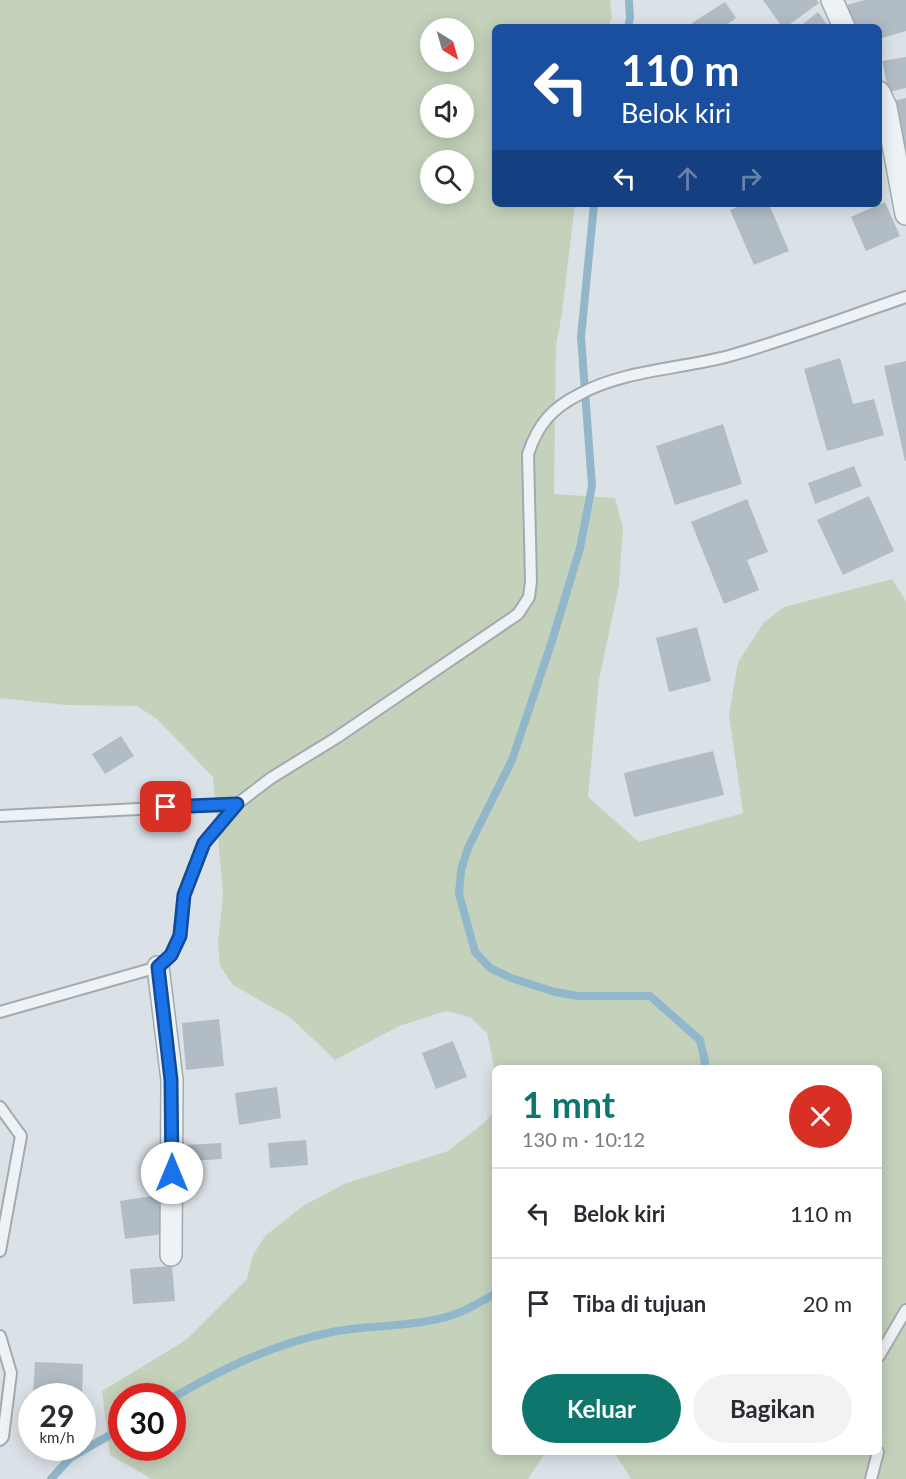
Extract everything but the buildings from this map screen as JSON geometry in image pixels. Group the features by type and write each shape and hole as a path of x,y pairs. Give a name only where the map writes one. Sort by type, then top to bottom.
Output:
{"street":[{"path":"832,0 843,24"},
{"path":"882,98 886,107 906,214"},
{"path":"158,967 171,1080 171,1255"}],"lane":[{"path":"0,1012 158,967 171,955 180,936 184,895 204,843 237,804 271,778 336,738 518,614 529,597 531,581 528,454 544,418 579,394 601,384 728,356 906,297"},
{"path":"0,816 237,804"},
{"path":"0,1107 21,1136 0,1251"},
{"path":"882,1351 906,1310"},
{"path":"0,1336 11,1373 3,1437 0,1440"},
{"path":"871,1479 877,1455"}],"green space":[{"path":"0,0 610,0 612,17 609,24 492,24 492,207 575,207 556,346 554,494 615,498 623,528 619,585 599,680 588,797 639,842 743,813 729,715 738,662 764,622 784,607 892,579 906,601 906,1479 631,1479 616,1455 882,1455 882,1065 494,1065 487,1033 470,1017 446,1011 399,1026 335,1060 291,1018 233,985 220,966 218,943 223,895 213,777 157,719 137,706 66,705 0,698"},
{"path":"492,1114 492,1455 544,1455 528,1479 152,1479 120,1461 186,1461 186,1383 115,1383 186,1340 247,1279 253,1255 265,1236 303,1206 344,1184 448,1151 485,1122"},
{"path":"108,1387 108,1439 102,1391"}],"waterway":[{"path":"629,0 629,24"},
{"path":"594,207 581,337 592,486 580,548 512,760 468,848 461,870 459,894 475,952 490,968 511,978 555,992 578,996 650,996 700,1040 704,1065"},
{"path":"186,1390 249,1358 289,1343 332,1332 443,1318 463,1311 492,1296"},
{"path":"51,1479 70,1458 108,1436"}],"route":[{"path":"166,807 237,804 204,843 184,895 180,936 171,955 158,967 171,1080 172,1173"}]}
